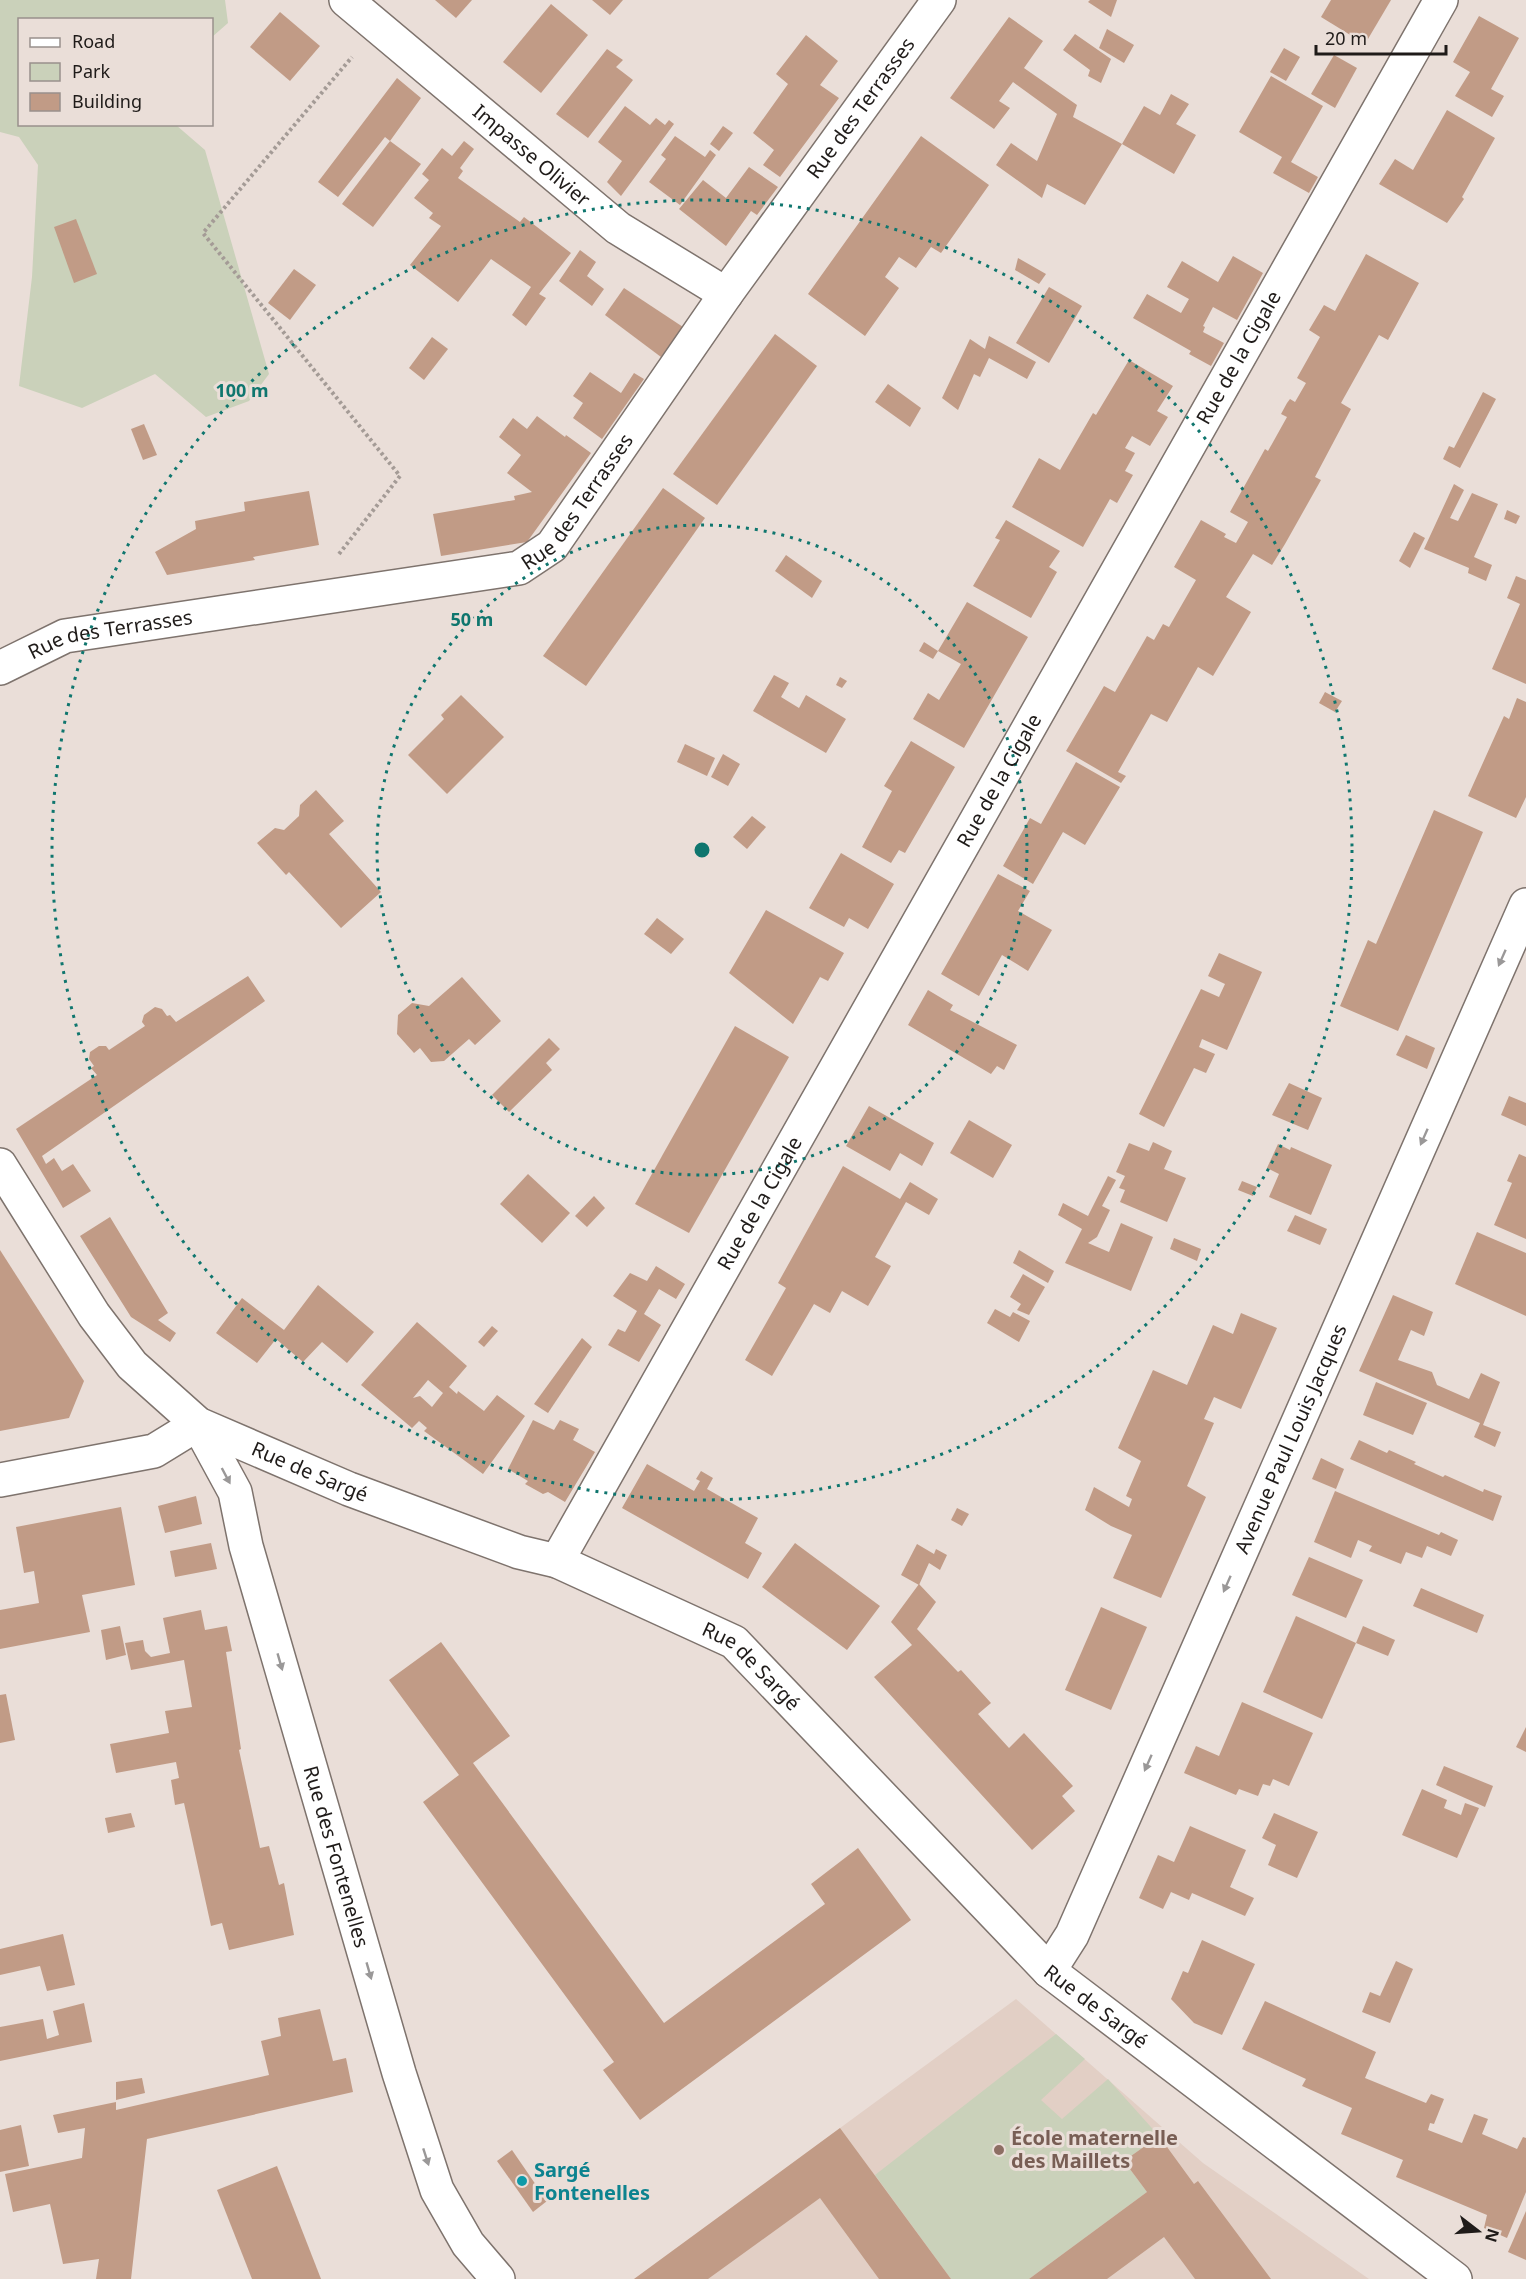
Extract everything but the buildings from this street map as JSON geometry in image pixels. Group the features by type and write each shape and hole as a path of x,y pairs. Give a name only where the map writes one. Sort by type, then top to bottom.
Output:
{"street":[{"name":"Impasse Olivier","path":"346,0 618,228 726,294"},
{"name":"Rue des Terrasses","path":"0,668 65,636 519,568 552,546 726,294 939,0"},
{"name":"Rue de la Cigale","path":"557,1561 1441,0"},
{"name":"Avenue Paul Louis Jacques","path":"1049,1971 1072,1935 1526,904"},
{"name":"Rue de Sargé","path":"0,1165 94,1315 132,1365 198,1424 349,1489 519,1552 557,1561 734,1642 1049,1971 1455,2279"},
{"path":"0,1480 154,1450 198,1424"},
{"name":"Rue des Fontenelles","path":"198,1424 235,1492 246,1546 269,1626 399,2073 437,2190 468,2244 498,2279"}],"path":[{"path":"302,601 400,476 203,233 378,27"}],"shaded area":[{"name":"École maternelle des Maillets","path":"1016,1999 1203,2163 1369,2279 634,2279"}],"green space":[{"path":"0,0 225,0 228,23 213,36 213,18 18,18 18,126 177,126 205,150 269,374 249,401 206,417 155,374 82,408 19,386 32,277 38,165 19,137 0,132"},
{"path":"1056,2034 1085,2059 1041,2100 1062,2119 1108,2079 1159,2136 1124,2161 1147,2192 1029,2279 951,2279 875,2175"}],"place":[{"name":"École maternelle des Maillets","path":"999,2150"},
{"name":"Sargé Fontenelles","path":"522,2181"}]}
